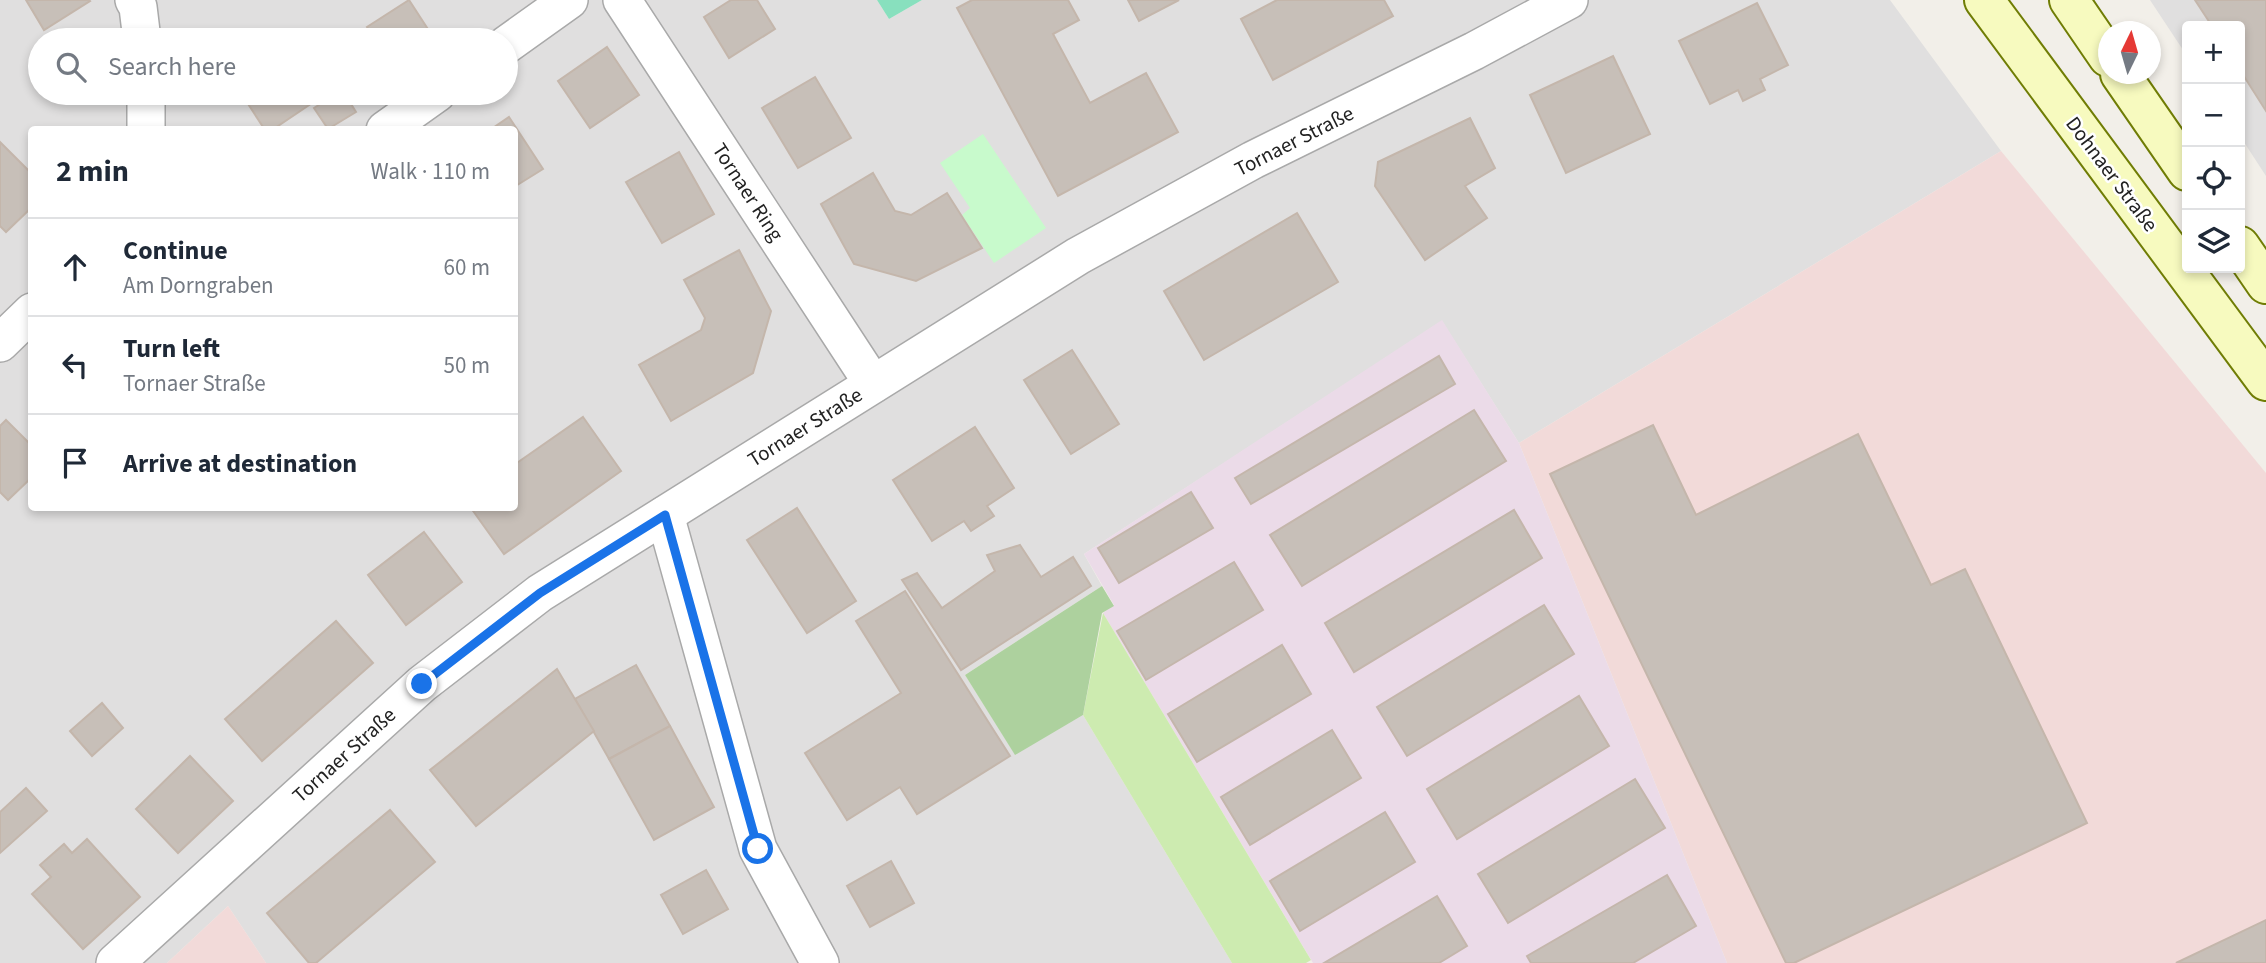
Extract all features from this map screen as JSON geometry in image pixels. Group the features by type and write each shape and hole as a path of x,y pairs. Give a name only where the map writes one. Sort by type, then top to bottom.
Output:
{"main road":[{"name":"Dohnaer Straße","path":"1984,0 2266,381"},
{"path":"2069,0 2098,41"},
{"path":"2127,84 2182,164"},
{"path":"2245,253 2266,284"}],"street":[{"path":"134,0 138,7 141,28"},
{"path":"518,36 569,0"},
{"name":"Tornaer Ring","path":"622,0 873,384"},
{"name":"Tornaer Straße","path":"115,963 422,684 540,593 1101,244 1252,160 1474,51 1569,0"},
{"path":"146,105 146,126"},
{"path":"391,126 421,105"},
{"path":"0,343 28,316"},
{"path":"665,515 758,849 820,963"}],"shaded area":[{"path":"0,0 877,0 889,19 922,0 1890,0 2001,151 1519,443 1442,321 1084,554 1102,586 965,675 1015,754 1083,715 1232,963 266,963 228,906 167,963 0,963"},
{"path":"2150,0 2266,0 2266,176 2245,144 2245,21 2182,21 2182,48"},
{"path":"2001,151 2266,473 2266,963 1727,963 1519,443"},
{"path":"1442,320 1519,443 1727,963 1313,963 1103,613 1114,605 1084,554"},
{"path":"228,906 266,963 167,963"}],"green space":[{"path":"877,0 922,0 889,19"},
{"path":"983,134 1046,228 994,263 962,215 970,208 940,163"},
{"path":"1102,586 1114,606 1102,613 1083,715 1015,755 965,675"},
{"path":"1103,613 1311,960 1306,963 1232,963 1083,715"}],"building":[{"path":"26,0 90,1 47,28 43,28"},
{"path":"409,0 427,28 368,28"},
{"path":"731,0 757,0 775,29 729,58 704,17"},
{"path":"972,0 1068,0 1079,20 1053,34 1090,103 1146,73 1178,132 1058,196 957,8"},
{"path":"1128,0 1179,0 1139,21"},
{"path":"1277,0 1384,0 1393,16 1273,80 1241,19"},
{"path":"2195,0 2266,0 2266,111 2245,78 2245,21 2209,21"},
{"path":"1757,3 1788,65 1760,79 1765,90 1743,101 1738,90 1710,104 1679,41"},
{"path":"607,47 639,95 590,128 558,81"},
{"path":"1613,56 1650,134 1566,173 1530,95"},
{"path":"815,77 851,138 798,168 762,108"},
{"path":"249,105 309,105 278,126 262,126"},
{"path":"319,105 352,105 356,112 333,126 326,126 314,108"},
{"path":"509,117 515,126 496,126"},
{"path":"1470,118 1495,168 1465,186 1487,218 1425,260 1375,186 1378,162"},
{"path":"518,131 543,169 518,185"},
{"path":"0,142 28,170 28,211 6,232 0,226"},
{"path":"679,152 714,214 662,243 626,182"},
{"path":"873,173 895,211 911,215 947,193 982,248 916,281 854,264 821,204"},
{"path":"1297,213 1338,282 1204,360 1164,291"},
{"path":"739,250 771,311 753,373 671,421 639,365 701,330 705,318 684,280"},
{"path":"1072,350 1119,424 1071,454 1024,380"},
{"path":"1439,356 1455,384 1251,504 1235,478"},
{"path":"1474,410 1506,461 1302,586 1270,535"},
{"path":"583,417 621,471 504,554 473,511 518,511 518,462"},
{"path":"6,420 28,442 28,481 8,500 0,492 0,426"},
{"path":"1653,425 1696,515 1858,434 1931,585 1965,569 2087,823 1794,963 1786,963 1550,474"},
{"path":"975,427 1014,488 987,506 994,516 971,531 964,521 932,541 893,480"},
{"path":"1191,492 1213,528 1119,583 1098,548"},
{"path":"797,508 856,601 807,633 747,540"},
{"path":"1514,510 1542,558 1354,672 1325,623"},
{"path":"424,532 462,582 406,625 368,575"},
{"path":"1020,545 1041,577 1073,557 1091,586 961,670 902,580 917,573 942,608 995,571 987,555"},
{"path":"1234,562 1263,610 1146,680 1117,631"},
{"path":"905,591 1010,756 917,814 900,787 847,820 805,753 901,693 856,621"},
{"path":"1544,605 1574,654 1407,756 1377,707"},
{"path":"336,621 373,663 262,761 225,719"},
{"path":"1282,645 1311,694 1197,762 1168,714"},
{"path":"636,665 670,726 609,759 575,699"},
{"path":"557,669 594,731 476,826 430,770"},
{"path":"1579,696 1609,746 1457,839 1427,789"},
{"path":"102,703 123,728 92,756 70,731"},
{"path":"670,726 714,807 654,840 609,759"},
{"path":"1332,730 1361,778 1250,845 1221,797"},
{"path":"190,756 233,801 178,853 136,809"},
{"path":"1635,779 1665,828 1508,923 1478,874"},
{"path":"26,788 47,811 0,853 0,812"},
{"path":"390,810 435,862 316,963 309,963 267,913"},
{"path":"1385,812 1415,862 1300,931 1270,881"},
{"path":"87,839 140,897 83,949 32,894 51,877 40,865 64,844 72,853"},
{"path":"891,861 914,903 870,927 847,886"},
{"path":"706,870 728,909 683,934 661,895"},
{"path":"1667,875 1696,926 1633,963 1531,963 1527,956"},
{"path":"1437,896 1467,946 1439,963 1324,963"},
{"path":"2266,920 2266,963 2176,963"}],"route":[{"path":"422,684 540,593 665,515 758,849"}]}
